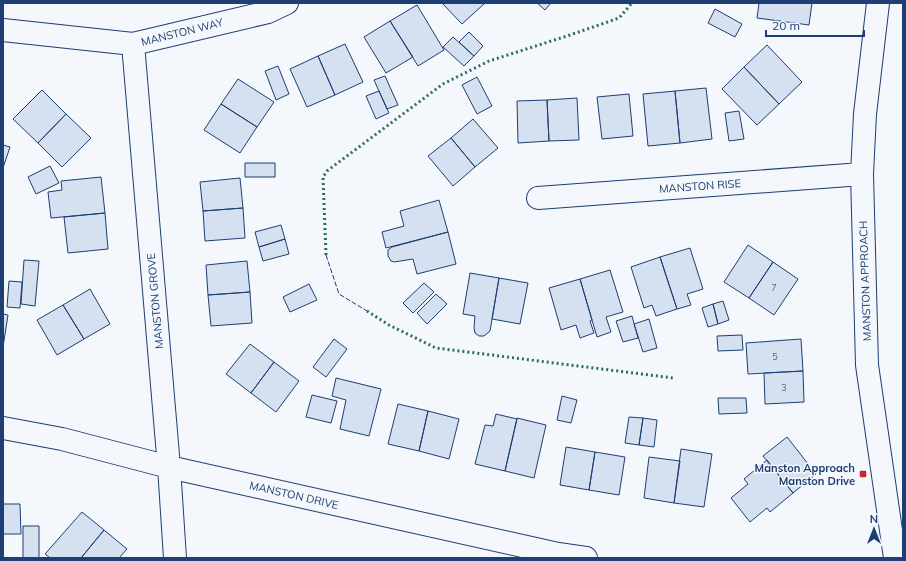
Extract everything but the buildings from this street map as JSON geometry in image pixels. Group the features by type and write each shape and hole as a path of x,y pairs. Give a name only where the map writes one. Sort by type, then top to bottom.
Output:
{"street":[{"name":"MANSTON WAY","path":"3,30 133,44 268,12 286,3"},
{"name":"MANSTON APPROACH","path":"878,3 865,114 862,174 867,365 895,558"},
{"name":"MANSTON GROVE","path":"133,44 169,467 175,558"},
{"name":"MANSTON RISE","path":"538,198 862,174"},
{"name":"MANSTON DRIVE","path":"3,428 62,439 169,467 558,556 586,558"}],"hedge":[{"path":"326,255 323,177 327,171 443,84 489,61 619,18 632,3"},
{"path":"367,311 389,325 436,348 673,378"}],"fence":[{"path":"326,255 339,294 367,311"}],"place":[{"name":"Manston Approach Manston Drive","path":"863,474"}]}
